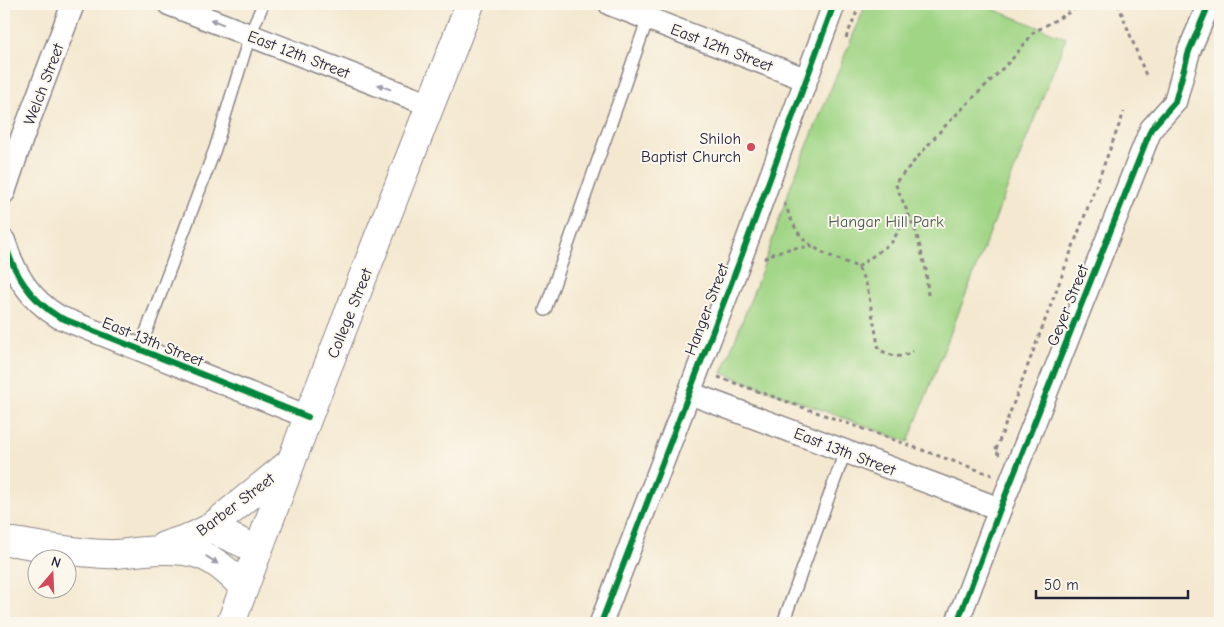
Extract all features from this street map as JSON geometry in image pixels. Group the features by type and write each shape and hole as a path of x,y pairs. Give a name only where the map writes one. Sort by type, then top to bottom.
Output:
{"main road":[{"name":"College Street","path":"231,623 308,417 470,4"},
{"name":"Barber Street","path":"148,551 194,536 210,528 291,462"},
{"path":"210,528 258,550"},
{"name":"Barber Street","path":"4,542 109,554 148,551 192,552 206,556 234,577 244,588"}],"street":[{"name":"Welch Street","path":"4,192 22,138 73,4"},
{"name":"East 12th Street","path":"169,4 430,105"},
{"name":"East 12th Street","path":"610,4 650,11 805,79"},
{"name":"Hanger Street","path":"601,623 834,4"},
{"name":"Geyer Street","path":"957,623 1000,509 1151,129 1176,102 1190,51 1209,4"},
{"name":"East 13th Street","path":"7,251 24,286 33,297 50,312 59,317 139,351 308,417"},
{"name":"East 13th Street","path":"689,393 1000,509"}],"lane":[{"path":"139,351 214,149 250,35 263,4"},
{"path":"545,310 650,11"},
{"path":"783,623 846,452"}],"path":[{"path":"928,295 926,270 916,232 895,183 943,128 1012,59 1034,32 1084,4"},
{"path":"1118,4 1147,78"},
{"path":"1005,455 995,452 1124,112"},
{"path":"781,198 800,234 813,247 834,258 858,267 868,286 875,338 879,350 896,356 904,356 913,351"},
{"path":"858,267 892,242 908,213"},
{"path":"762,260 776,251 799,247 813,247"},
{"path":"718,372 717,377 994,476 998,469"}],"green space":[{"name":"Hangar Hill Park","path":"866,4 980,4 1066,38 908,442 722,373 762,270 791,185"}],"cycle path":[{"path":"601,623 740,260 834,4"},
{"path":"957,623 1000,509 1151,129 1175,102 1189,51 1209,4"},
{"path":"4,241 13,264 24,284 39,302 59,317 308,417"}],"place":[{"name":"Shiloh Baptist Church","path":"751,147"}]}
